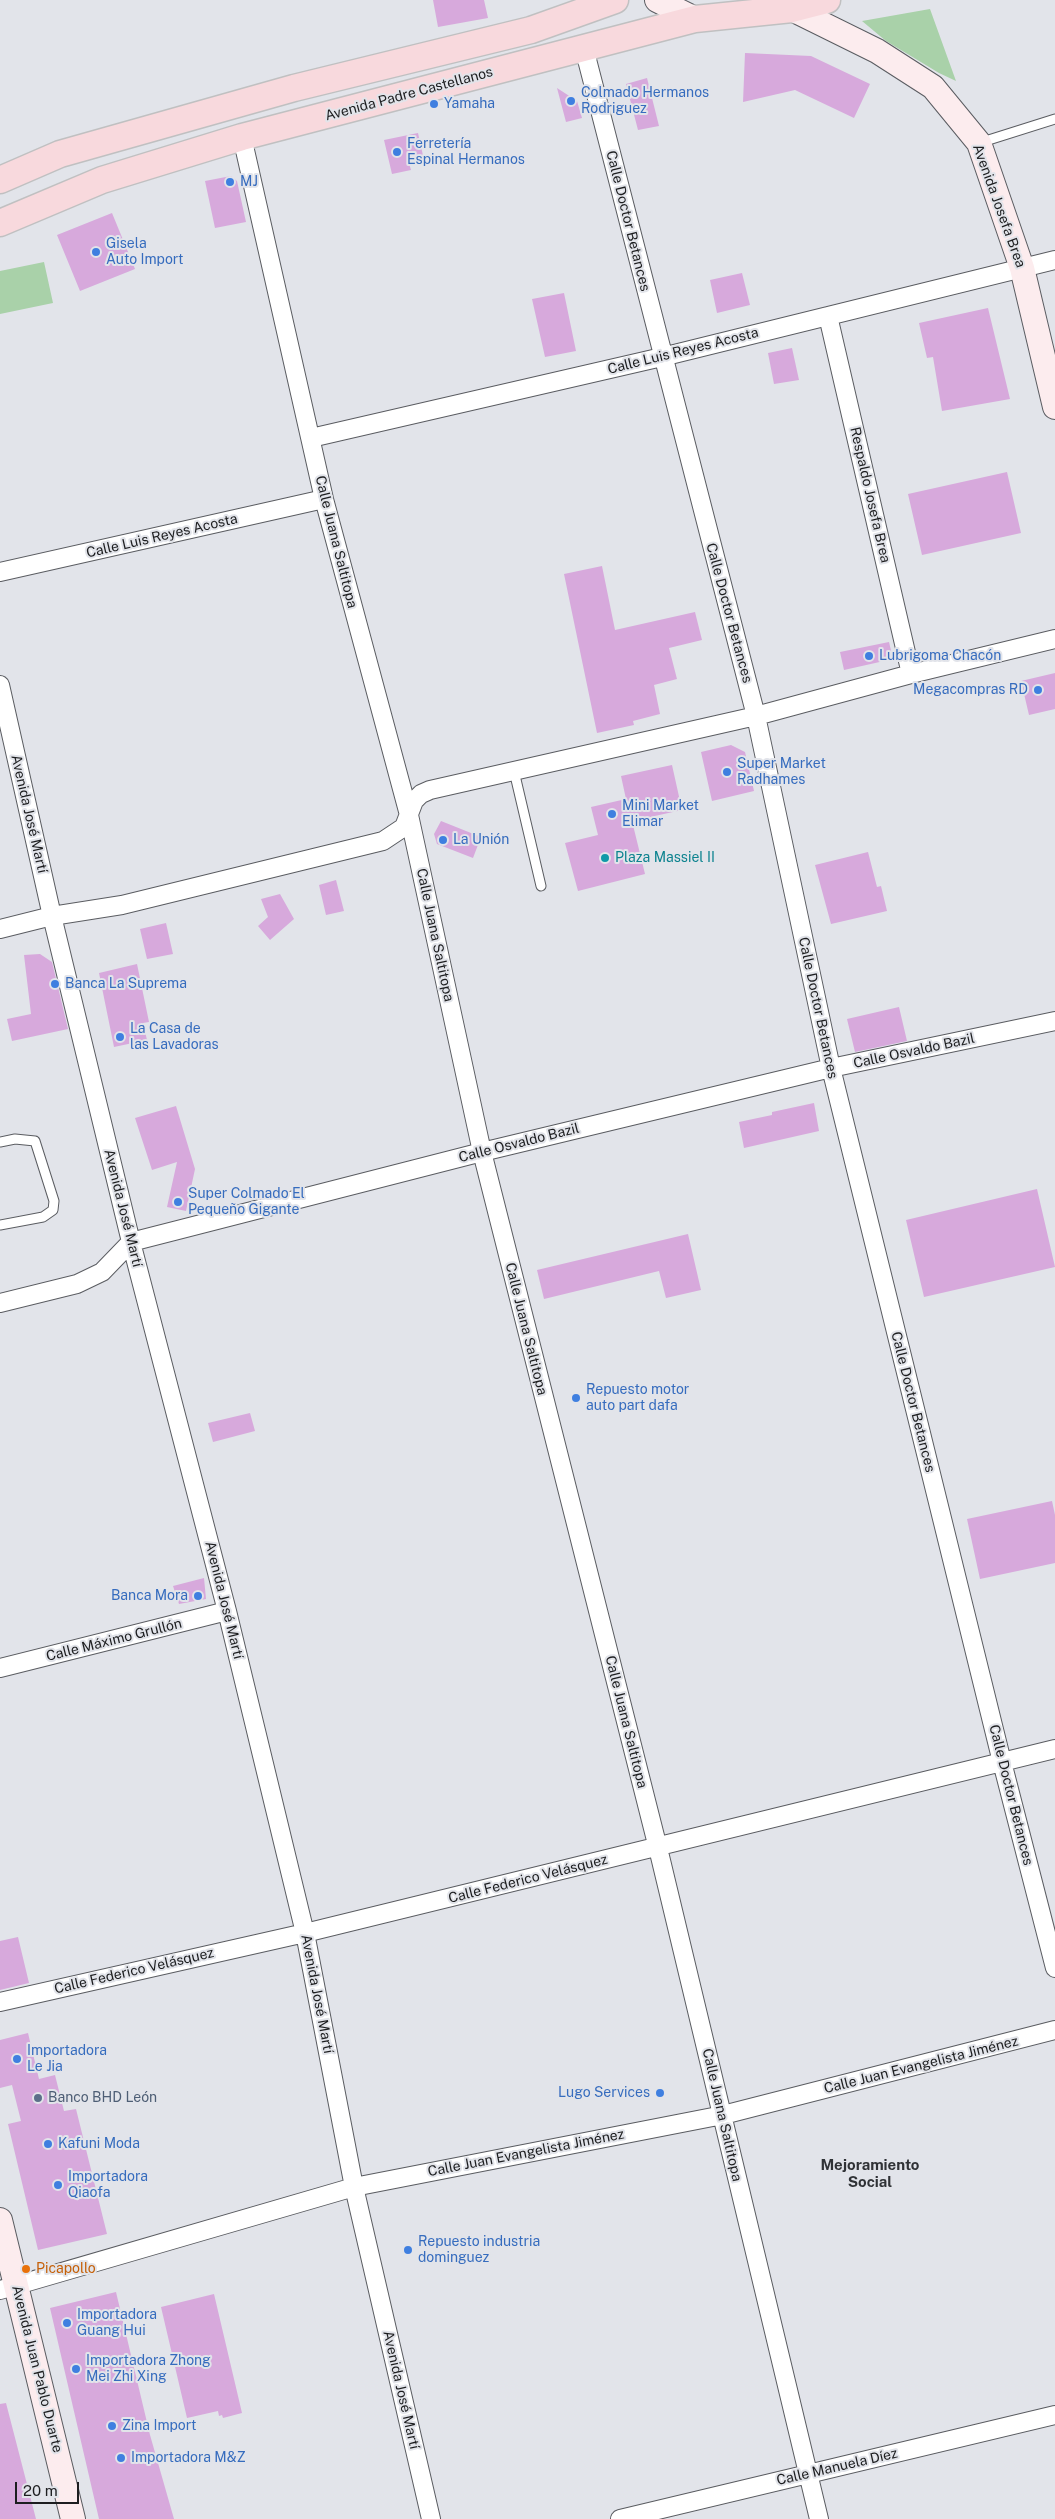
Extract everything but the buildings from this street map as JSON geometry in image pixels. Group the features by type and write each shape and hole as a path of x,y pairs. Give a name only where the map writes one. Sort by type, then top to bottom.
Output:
{"main road":[{"path":"531,30 550,20 559,12 562,0"},
{"path":"0,180 60,154 294,88 531,30 615,0"},
{"path":"657,0 695,19"},
{"name":"Avenida Padre Castellanos","path":"0,223 102,180 242,137 695,19 786,4 827,0"},
{"name":"Avenida Josefa Brea","path":"786,4 877,51 933,87 979,143 1022,268 1055,407"},
{"name":"Avenida Juan Pablo Duarte","path":"0,2220 8,2288 74,2519"}],"street":[{"name":"Calle Doctor Betances","path":"584,48 662,357 756,716 831,1068 1002,1762 1055,1968"},
{"name":"Calle Juana Saltitopa","path":"242,137 324,499 409,815 482,1152 658,1848 819,2519"},
{"path":"0,165 60,154"},
{"name":"Calle Luis Reyes Acosta","path":"311,438 662,357 1055,260"},
{"name":"Respaldo Josefa Brea","path":"828,316 911,674"},
{"name":"Calle Luis Reyes Acosta","path":"0,572 324,499"},
{"path":"0,929 52,916 122,904 383,840 404,827 414,800 421,794 756,716 911,674 1055,639"},
{"name":"Avenida José Martí","path":"0,685 52,916 131,1242 227,1611 306,1933 354,2186 431,2519"},
{"name":"Calle Osvaldo Bazil","path":"131,1242 482,1152 831,1068 1055,1021"},
{"path":"0,1303 77,1284 102,1272 131,1242"},
{"name":"Calle Máximo Grullón","path":"0,1668 227,1611"},
{"name":"Calle Federico Velásquez","path":"0,2002 306,1933 1055,1749"},
{"name":"Calle Juan Evangelista Jiménez","path":"8,2288 354,2186 722,2116 1055,2030"},
{"name":"Calle Manuela Díez","path":"620,2519 1055,2415"}],"lane":[{"path":"979,143 1055,119"},
{"path":"514,771 541,886"},
{"path":"0,1142 15,1139 35,1141 54,1202 54,1210 43,1217 0,1225"}],"green space":[{"path":"930,9 956,81 886,41 862,21"},
{"path":"44,262 53,303 0,314 0,271"}],"place":[{"name":"Colmado Hermanos Rodriguez","path":"571,101"},
{"name":"Yamaha","path":"434,104"},
{"name":"Ferretería Espinal Hermanos","path":"397,152"},
{"name":"MJ","path":"230,182"},
{"name":"Gisela Auto Import","path":"96,252"},
{"name":"Lubrigoma Chacón","path":"869,656"},
{"name":"Megacompras RD","path":"1038,690"},
{"name":"Super Market Radhames","path":"727,772"},
{"name":"Mini Market Elimar","path":"612,814"},
{"name":"La Unión","path":"443,840"},
{"name":"Plaza Massiel II","path":"605,858"},
{"name":"Banca La Suprema","path":"55,984"},
{"name":"La Casa de las Lavadoras","path":"120,1037"},
{"name":"Super Colmado El Pequeño Gigante","path":"178,1202"},
{"name":"Repuesto motor auto part dafa","path":"576,1398"},
{"name":"Banca Mora","path":"198,1596"},
{"name":"Importadora Le Jia","path":"17,2059"},
{"name":"Lugo Services","path":"660,2093"},
{"name":"Banco BHD León","path":"38,2098"},
{"name":"Kafuni Moda","path":"48,2144"},
{"name":"Importadora Qiaofa","path":"58,2185"},
{"name":"Repuesto industria dominguez","path":"408,2250"},
{"name":"Picapollo","path":"26,2269"},
{"name":"Importadora Guang Hui","path":"67,2323"},
{"name":"Importadora Zhong Mei Zhi Xing","path":"76,2369"},
{"name":"Zina Import","path":"112,2426"},
{"name":"Importadora M&Z","path":"121,2458"}],"district":[{"name":"Mejoramiento Social","path":"870,2174"}]}
